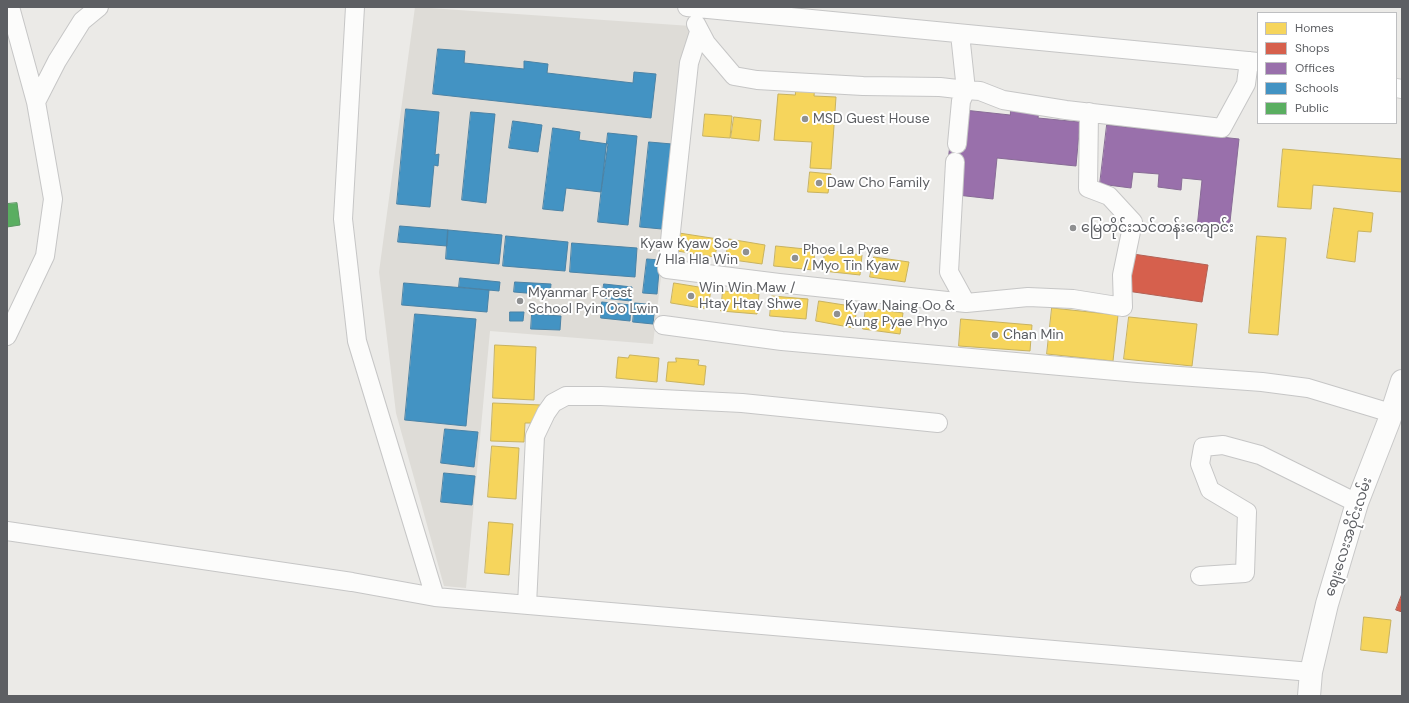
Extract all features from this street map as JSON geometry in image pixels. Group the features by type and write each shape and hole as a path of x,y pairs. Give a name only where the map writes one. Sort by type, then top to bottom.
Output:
{"street":[{"path":"7,336 45,256 53,199 36,102 10,7"},
{"path":"36,102 57,61 82,21 99,7"},
{"path":"355,7 343,219 357,341 435,597"},
{"path":"687,7 690,7 960,34 1253,62 1246,84 1222,128 1004,100 980,91 940,87 863,86 757,80 734,76 706,44 699,32 690,7"},
{"path":"699,32 689,63 667,269 779,283 966,303 1028,297 1073,300 1123,307 1122,275 1132,222 1109,196 1088,188 1089,112"},
{"path":"957,144 961,101 966,90 960,34"},
{"path":"955,162 949,272 966,303"},
{"path":"663,325 782,341 1262,382 1308,388 1391,413"},
{"name":"စျေးလေးအဝိုင်းလမ်း","path":"1309,696 1311,672 1328,604 1357,503 1402,382"},
{"path":"527,605 535,436 546,413 553,403 566,396 601,396 742,403 938,423"},
{"path":"1200,576 1245,573 1247,512 1210,490 1200,464 1203,447 1223,445 1260,455 1357,503"},
{"path":"7,532 336,580 435,597 1311,672"}],"shaded area":[{"name":"Myanmar Forest School Pyin Oo Lwin","path":"415,7 691,26 653,344 490,331 466,588 444,586 396,413 379,272"}],"building: Homes":[{"name":"MSD Guest House","path":"796,84 815,85 814,96 836,97 831,169 810,168 812,142 774,140 778,94 795,95"},
{"path":"705,114 732,116 730,138 703,136"},
{"path":"734,117 761,120 759,141 731,138"},
{"path":"1283,149 1402,159 1402,192 1313,185 1311,209 1278,207"},
{"name":"Daw Cho Family","path":"810,172 831,174 828,193 808,192"},
{"path":"1334,208 1373,213 1371,232 1358,231 1355,262 1327,258"},
{"path":"679,233 718,239 715,257 677,251"},
{"path":"1257,236 1286,238 1278,335 1249,333"},
{"name":"Kyaw Kyaw Soe / Hla Hla Win","path":"729,239 765,245 762,264 726,259"},
{"name":"Phoe La Pyae / Myo Tin Kyaw","path":"776,246 815,250 813,270 774,266"},
{"path":"825,250 862,255 860,275 823,271"},
{"path":"874,257 909,262 905,282 870,277"},
{"name":"Win Win Maw / Htay Htay Shwe","path":"674,283 711,289 708,309 671,303"},
{"path":"723,291 759,294 757,314 721,311"},
{"path":"772,296 808,299 806,319 770,316"},
{"name":"Kyaw Naing Oo & Aung Pyae Phyo","path":"819,301 857,307 854,328 816,321"},
{"path":"866,308 903,313 900,334 863,329"},
{"path":"1052,308 1118,315 1113,361 1047,354"},
{"path":"1129,317 1197,324 1192,366 1124,359"},
{"name":"Chan Min","path":"961,319 1032,325 1030,351 959,346"},
{"path":"495,345 536,347 534,400 493,398"},
{"path":"630,355 659,358 657,382 616,378 618,357 628,358"},
{"path":"676,358 699,360 698,365 706,366 704,385 666,381 668,362 676,362"},
{"path":"493,403 542,405 541,423 525,423 524,442 491,441"},
{"path":"492,446 519,448 516,499 488,497"},
{"path":"489,522 513,524 509,575 485,573"},
{"path":"1364,617 1391,620 1387,653 1361,650"}],"building: Shops":[{"path":"1133,254 1208,265 1202,302 1127,291"},
{"path":"1402,594 1402,612 1396,610"}],"building: Offices":[{"path":"1011,106 1039,109 1038,118 1080,122 1076,166 997,158 993,199 957,195 948,162 950,144 964,110 1010,115"},
{"path":"1107,125 1239,139 1229,231 1197,228 1202,180 1182,178 1181,190 1158,187 1159,174 1133,172 1131,188 1100,184"}],"building: Schools":[{"path":"438,49 465,51 464,63 524,69 524,61 548,64 547,73 633,83 634,72 656,74 651,118 433,94"},
{"path":"406,109 439,112 435,155 439,154 438,166 434,165 430,207 397,204"},
{"path":"471,112 495,114 486,203 462,200"},
{"path":"513,121 542,125 538,152 509,148"},
{"path":"553,128 580,132 579,140 608,144 601,192 566,188 563,211 543,209"},
{"path":"608,133 637,136 628,225 598,222"},
{"path":"649,142 672,144 662,229 640,227"},
{"path":"400,226 448,230 447,246 398,242"},
{"path":"448,230 502,235 499,264 446,259"},
{"path":"506,236 568,242 565,271 503,266"},
{"path":"572,243 637,248 635,277 570,272"},
{"path":"647,259 660,260 657,294 643,293"},
{"path":"460,278 500,282 499,291 459,287"},
{"path":"515,282 551,284 550,295 514,292"},
{"path":"404,283 489,290 487,312 402,305"},
{"path":"604,284 632,287 631,301 602,298"},
{"path":"602,302 631,305 630,321 601,318"},
{"path":"635,303 655,305 653,324 633,322"},
{"path":"510,312 524,312 523,321 510,321"},
{"path":"415,314 476,319 466,426 405,420"},
{"path":"532,314 561,316 560,330 531,329"},
{"path":"445,429 478,432 474,467 441,463"},
{"path":"444,473 475,476 472,505 441,502"}],"building: Public":[{"path":"17,203 20,225 7,227 7,204"}],"place":[{"name":"MSD Guest House","path":"805,119"},
{"name":"Daw Cho Family","path":"819,183"},
{"name":"မြေတိုင်းသင်တန်းကျောင်း","path":"1073,228"},
{"name":"Kyaw Kyaw Soe / Hla Hla Win","path":"746,252"},
{"name":"Phoe La Pyae / Myo Tin Kyaw","path":"795,258"},
{"name":"Win Win Maw / Htay Htay Shwe","path":"691,296"},
{"name":"Myanmar Forest School Pyin Oo Lwin","path":"520,301"},
{"name":"Kyaw Naing Oo & Aung Pyae Phyo","path":"837,314"},
{"name":"Chan Min","path":"995,335"}]}
